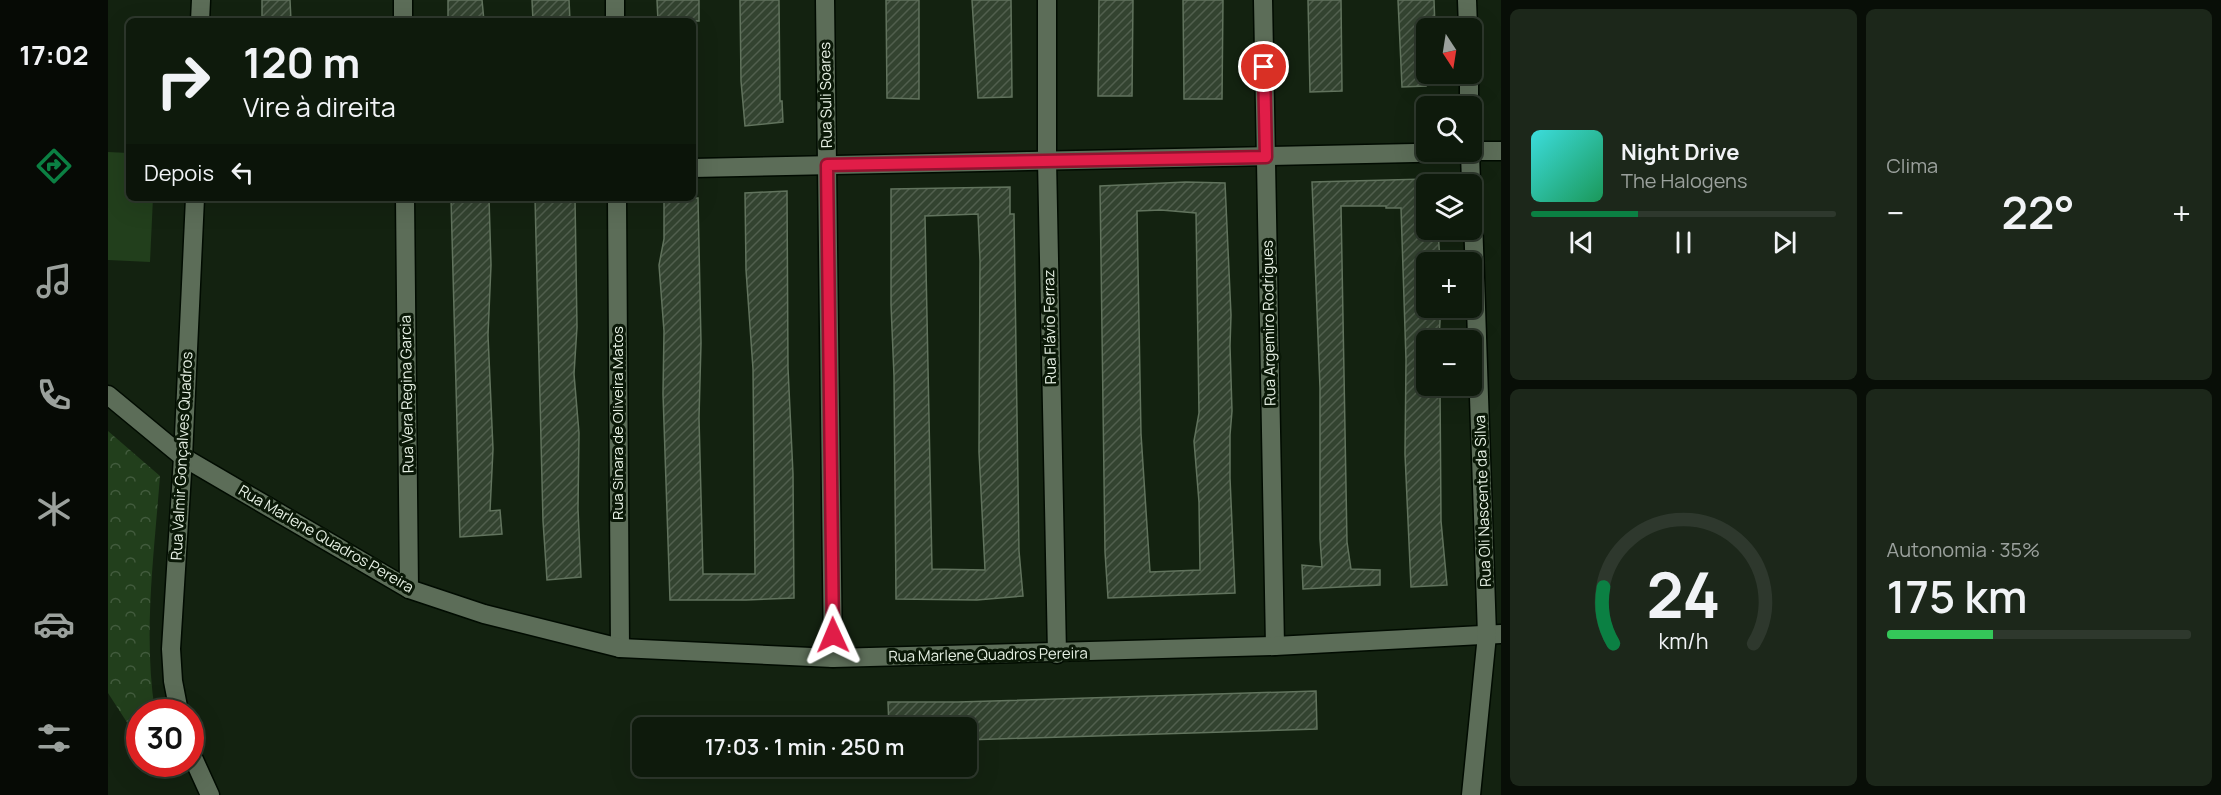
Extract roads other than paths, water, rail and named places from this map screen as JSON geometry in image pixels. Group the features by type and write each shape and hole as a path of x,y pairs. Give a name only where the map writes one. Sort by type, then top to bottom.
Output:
{"street":[{"path":"200,18 201,0"},
{"path":"403,0 403,18"},
{"path":"615,0 615,18"},
{"name":"Rua Suli Soares","path":"825,0 833,658"},
{"name":"Rua Flávio Ferraz","path":"1047,0 1047,160 1057,654"},
{"name":"Rua Argemiro Rodrigues","path":"1263,0 1275,646"},
{"path":"1467,0 1468,18"},
{"path":"1482,151 1501,151"},
{"path":"696,168 1416,153"},
{"name":"Rua Valmir Gonçalves Quadros","path":"176,699 171,649 195,201"},
{"name":"Rua Vera Regina Garcia","path":"405,201 409,589"},
{"name":"Rua Sinara de Oliveira Matos","path":"617,201 620,648"},
{"name":"Rua Oli Nascente da Silva","path":"1471,795 1494,634 1474,240"},
{"name":"Rua Marlene Quadros Pereira","path":"108,395 183,457 409,589 484,614 620,648 833,658 1057,654 1275,646 1494,634"},
{"path":"202,777 210,795"}]}
